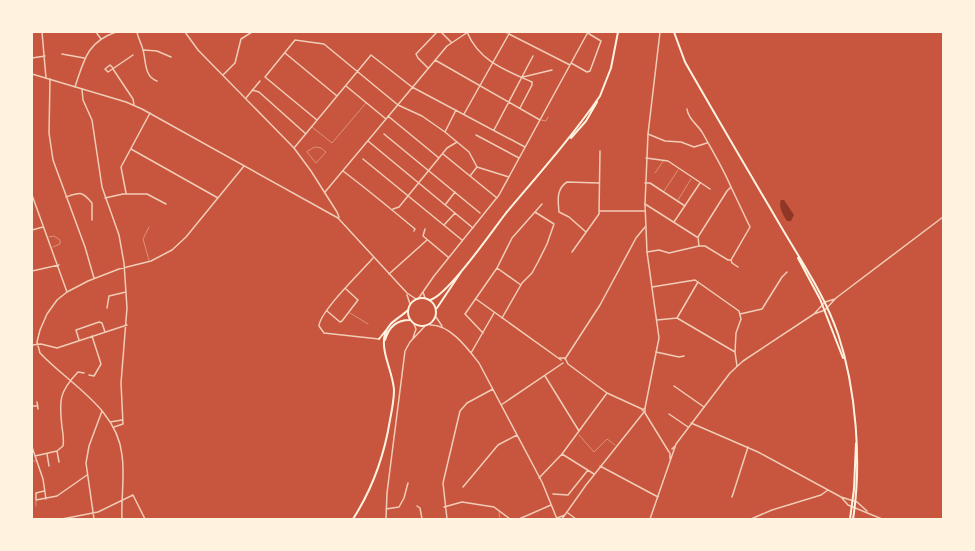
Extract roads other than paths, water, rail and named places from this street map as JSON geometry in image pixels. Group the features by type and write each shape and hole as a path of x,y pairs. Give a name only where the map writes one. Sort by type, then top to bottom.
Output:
{"main road":[{"path":"430,300 440,293 463,269 566,143 586,121 600,96 611,68 618,32"},
{"path":"674,32 685,62 824,303 845,364 852,402 858,471 853,519"},
{"path":"436,309 463,269"},
{"path":"425,298 430,300 436,309 436,317 430,324 425,326 414,324 410,320 408,310 410,304 417,299 425,298"},
{"path":"379,339 396,318 408,310"},
{"path":"385,344 389,332 396,322 410,320"},
{"path":"353,519 376,477 388,438 394,391 385,344 388,328"},
{"path":"850,519 854,507"}],"street":[{"path":"42,32 46,78"},
{"path":"96,32 101,39"},
{"path":"76,87 84,58 92,47 101,39 116,32"},
{"path":"137,32 144,50 148,72 152,79 157,81"},
{"path":"185,32 198,50 294,148 338,212 338,218"},
{"path":"223,75 235,63 239,42 252,32"},
{"path":"428,68 416,54 437,32"},
{"path":"441,32 451,42"},
{"path":"325,192 435,60 451,42 467,32 478,52 493,63 522,77 532,84 520,108"},
{"path":"32,74 134,105 338,218 373,258 407,293 417,299 497,198 540,120 570,64 587,32 601,41 590,70 587,72 570,64 510,33 464,114"},
{"path":"660,32 648,134 644,204 647,252 659,333 644,412 670,452 670,461"},
{"path":"316,120 266,77 284,52 295,40 324,44 398,105 422,116 457,142 469,152 477,167 509,177"},
{"path":"144,50 157,50 172,57"},
{"path":"284,52 337,96"},
{"path":"62,54 84,58"},
{"path":"133,55 113,69 133,99 134,105"},
{"path":"294,148 371,55 412,87 525,147"},
{"path":"32,58 45,56"},
{"path":"494,130 533,56"},
{"path":"435,60 540,120"},
{"path":"522,77 552,70"},
{"path":"50,80 51,147 56,172 85,247 94,278"},
{"path":"245,98 260,81"},
{"path":"346,86 386,119"},
{"path":"82,89 83,100 92,120 100,178 105,198 122,248 125,267 127,325 121,374 122,426 113,427"},
{"path":"252,90 260,92 306,134"},
{"path":"687,109 688,114 702,132 707,143 721,164 750,227 731,260"},
{"path":"444,132 456,110"},
{"path":"126,194 121,167 150,114"},
{"path":"388,116 439,158"},
{"path":"384,134 480,213"},
{"path":"648,134 665,141 681,142 694,147 707,143"},
{"path":"476,135 519,158"},
{"path":"368,141 473,228"},
{"path":"393,209 399,207 443,154 446,148 457,142"},
{"path":"131,149 218,198"},
{"path":"572,252 598,218 600,211 600,151"},
{"path":"443,154 497,198"},
{"path":"646,158 664,160 680,168 692,178 710,189"},
{"path":"363,159 462,241"},
{"path":"122,519 123,457 120,441 110,422 102,411 42,354 37,344 40,330 47,314 57,300 67,292 94,278 125,267 150,261 164,255 181,242 244,166"},
{"path":"470,176 477,167"},
{"path":"343,171 384,205 393,209 415,229 414,231"},
{"path":"586,232 569,217 559,212 559,193 562,185 566,182 578,184 599,183"},
{"path":"645,183 650,183 685,206"},
{"path":"674,222 700,183"},
{"path":"699,246 698,237 731,187"},
{"path":"66,197 80,192 84,194 92,203 92,220"},
{"path":"445,205 455,192"},
{"path":"105,198 126,194 147,194 166,204"},
{"path":"32,195 43,227 59,265 64,287 67,292"},
{"path":"483,333 465,314 497,268 512,238 542,204"},
{"path":"644,204 698,237"},
{"path":"600,211 645,211"},
{"path":"502,318 521,285 532,273 548,244 554,224 535,212"},
{"path":"444,225 455,213"},
{"path":"670,452 691,423 737,366 814,314 826,309 836,298 943,217"},
{"path":"32,230 43,227"},
{"path":"501,405 560,365 600,305 640,233 645,227"},
{"path":"425,229 423,236 448,258"},
{"path":"640,233 646,232"},
{"path":"389,274 427,240"},
{"path":"647,252 659,250 669,253 699,246 707,247 728,260 731,260 732,263 738,267"},
{"path":"373,258 319,321 320,330 324,333 379,339"},
{"path":"32,271 59,265"},
{"path":"497,268 521,285"},
{"path":"740,314 762,309 782,277 788,272"},
{"path":"652,286 691,279 737,308 740,314 736,333 735,352 737,366"},
{"path":"677,318 698,282"},
{"path":"326,311 340,322 349,312 358,300 346,288"},
{"path":"424,290 425,298"},
{"path":"107,308 109,296 126,292"},
{"path":"407,293 410,304"},
{"path":"814,314 824,303 836,298"},
{"path":"476,299 607,393 644,409"},
{"path":"471,353 494,312"},
{"path":"436,317 444,328 471,353 493,389 540,478 557,518 566,514"},
{"path":"658,320 677,318 735,352"},
{"path":"79,341 76,330 100,322 105,332"},
{"path":"413,338 416,329 414,324"},
{"path":"430,324 444,328"},
{"path":"32,345 37,344 55,348 65,346 127,325"},
{"path":"386,519 404,358 407,347 413,338 425,326"},
{"path":"89,375 94,376 101,364 92,336"},
{"path":"656,352 679,357 684,356"},
{"path":"34,455 47,454 57,451 63,443 61,399 64,388 78,372 84,373"},
{"path":"545,376 579,431"},
{"path":"674,386 704,407"},
{"path":"447,519 444,507 443,483 460,411 467,403 493,389"},
{"path":"540,478 562,454 607,393"},
{"path":"37,402 38,409"},
{"path":"32,406 38,406"},
{"path":"94,519 87,475 87,452 102,411"},
{"path":"562,519 600,466 644,412"},
{"path":"669,414 688,427"},
{"path":"110,422 122,420"},
{"path":"691,423 748,447 841,497 854,507 882,519"},
{"path":"463,487 498,445 517,435"},
{"path":"666,446 672,450"},
{"path":"32,447 43,479 46,499"},
{"path":"732,497 748,447"},
{"path":"650,519 670,461 672,450"},
{"path":"57,451 59,462"},
{"path":"47,454 49,466"},
{"path":"562,454 595,474"},
{"path":"600,466 658,497"},
{"path":"553,494 568,494 588,470"},
{"path":"44,491 35,494 36,500 46,499 62,494 87,475"},
{"path":"386,509 398,507 404,498 408,483"},
{"path":"751,519 772,510 821,495 828,490"},
{"path":"62,519 93,513 134,496 145,519"},
{"path":"841,497 854,501 866,511"},
{"path":"444,507 462,502 494,507 510,519"},
{"path":"519,519 551,505"},
{"path":"417,506 420,508 422,519"},
{"path":"566,514 576,519"}],"lane":[{"path":"311,126 332,143 366,103"},
{"path":"540,120 546,121 548,117"},
{"path":"315,148 321,148 326,152 316,162 307,152 315,148"},
{"path":"655,173 664,160"},
{"path":"663,192 680,168"},
{"path":"677,201 692,178"},
{"path":"148,227 143,239 150,261"},
{"path":"47,237 54,236 60,240 60,244 52,248"},
{"path":"349,312 368,324"},
{"path":"577,434 586,441 592,451 596,451 606,439 616,446"},
{"path":"32,461 37,461"},
{"path":"36,500 36,506"},
{"path":"499,511 500,519"}]}
